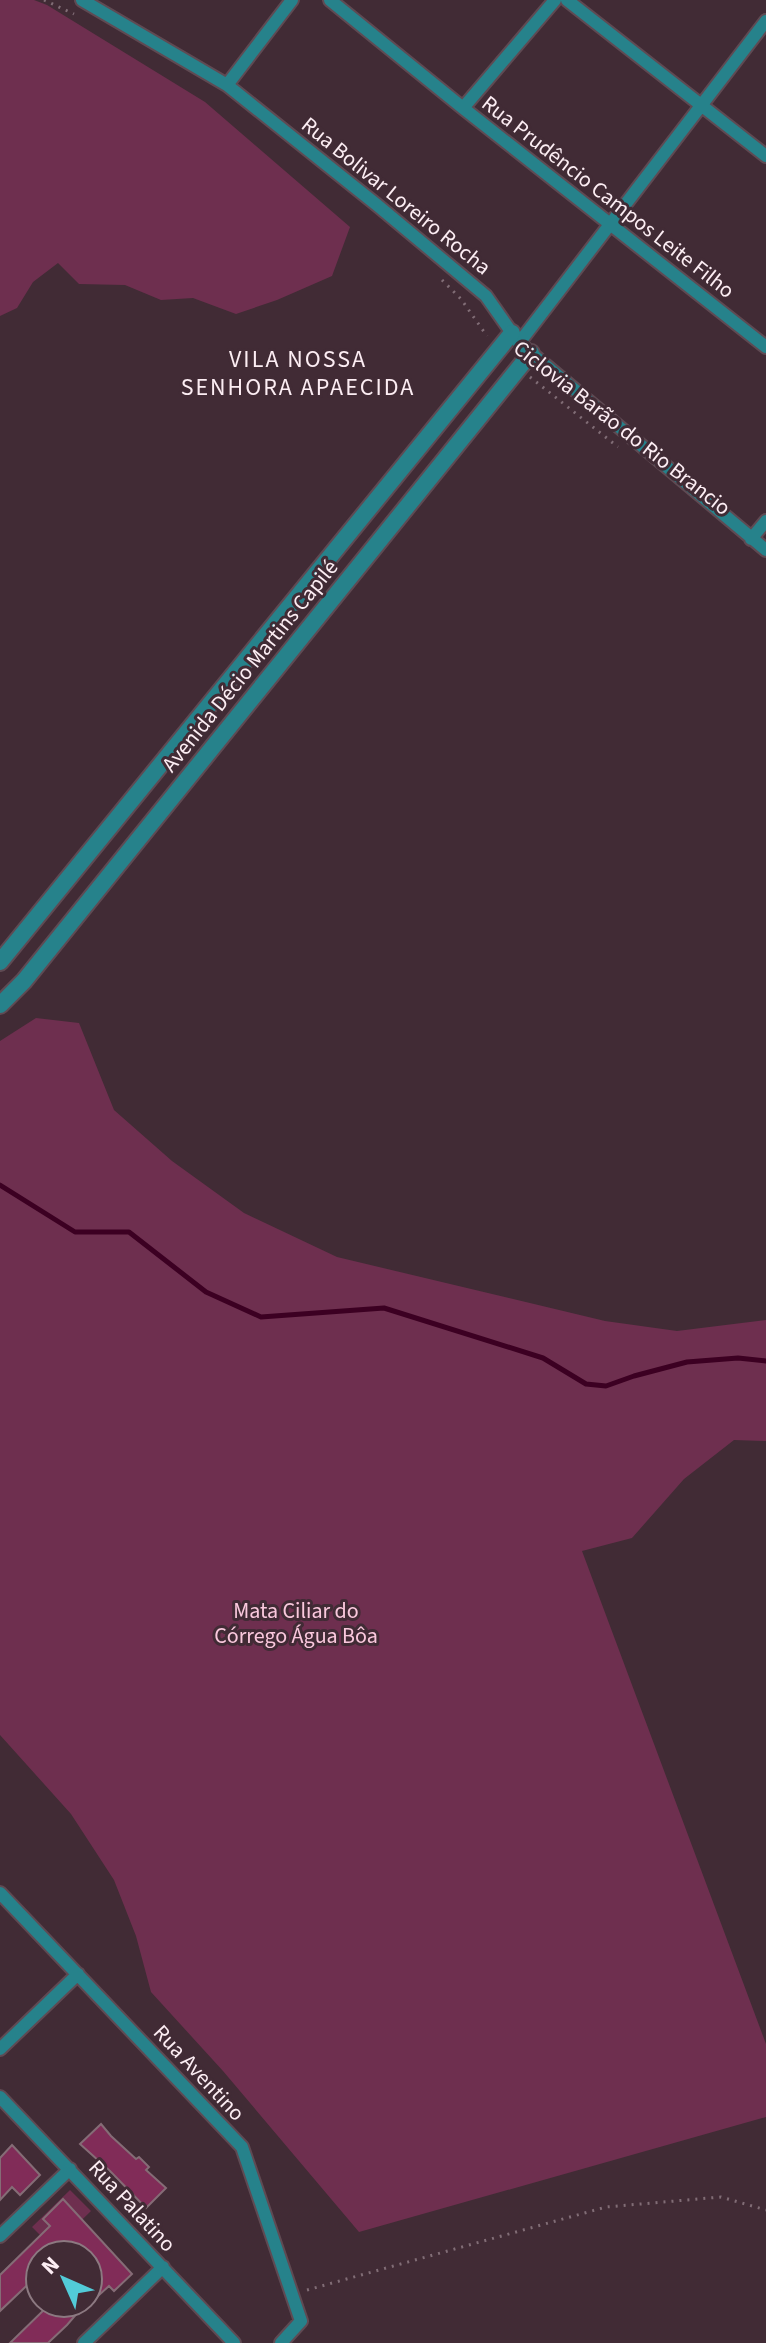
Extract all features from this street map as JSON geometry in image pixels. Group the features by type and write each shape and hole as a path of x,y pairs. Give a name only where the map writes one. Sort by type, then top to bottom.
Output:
{"street":[{"name":"Rua Bolivar Loreiro Rocha","path":"82,0 227,85 366,196 486,296 521,343 766,550"},
{"path":"227,85 292,0"},
{"name":"Rua Prudêncio Campos Leite Filho","path":"330,0 766,347"},
{"path":"463,108 555,0"},
{"path":"567,0 766,156"},
{"path":"521,343 766,21"},
{"name":"Avenida Décio Martins Capilé","path":"0,962 498,350 521,343 519,368 24,981 0,1005"},
{"path":"751,539 766,521"},
{"name":"Rua Aventino","path":"0,1893 242,2147 301,2321 281,2343"},
{"path":"0,2049 78,1974"},
{"name":"Rua Palatino","path":"0,2097 234,2343"},
{"path":"0,2236 70,2169"},
{"path":"84,2343 163,2267"}],"path":[{"path":"44,0 81,17"},
{"name":"Ciclovia Barão do Rio Brancio","path":"435,273 461,299 498,350"},
{"name":"Ciclovia Barão do Rio Brancio","path":"519,368 623,451"},
{"path":"292,2294 606,2207 721,2197 766,2210"}],"green space":[{"path":"0,0 34,0 47,5 205,102 350,227 332,276 236,314 193,298 161,300 125,285 79,284 58,263 33,282 17,308 0,316"},
{"name":"Mata Ciliar do Córrego Água Bôa","path":"36,1018 79,1023 114,1110 172,1161 244,1213 337,1257 605,1321 677,1331 766,1320 766,1441 734,1440 684,1479 632,1538 582,1551 766,2044 766,2117 359,2232 223,2071 151,1992 136,1936 114,1880 71,1814 0,1735 0,1041"},
{"path":"70,2190 91,2211 62,2239 44,2239 32,2227"}],"building":[{"path":"101,2124 136,2159 139,2157 149,2167 146,2170 166,2188 146,2208 80,2144"},
{"path":"12,2145 40,2175 20,2195 12,2187 0,2200 0,2158"},
{"path":"63,2199 100,2239 37,2239 50,2226 43,2219"},
{"path":"104,2244 132,2274 114,2291 109,2286 104,2291"},
{"path":"24,2251 24,2288 0,2311 0,2275"},
{"path":"35,2319 72,2319 48,2343 10,2343"}],"waterway":[{"path":"0,1185 75,1232 129,1232 206,1292 261,1317 384,1308 543,1358 586,1384 606,1386 687,1362 738,1358 766,1361"}],"district":[{"name":"VILA NOSSA SENHORA APAECIDA","path":"298,373"}]}
